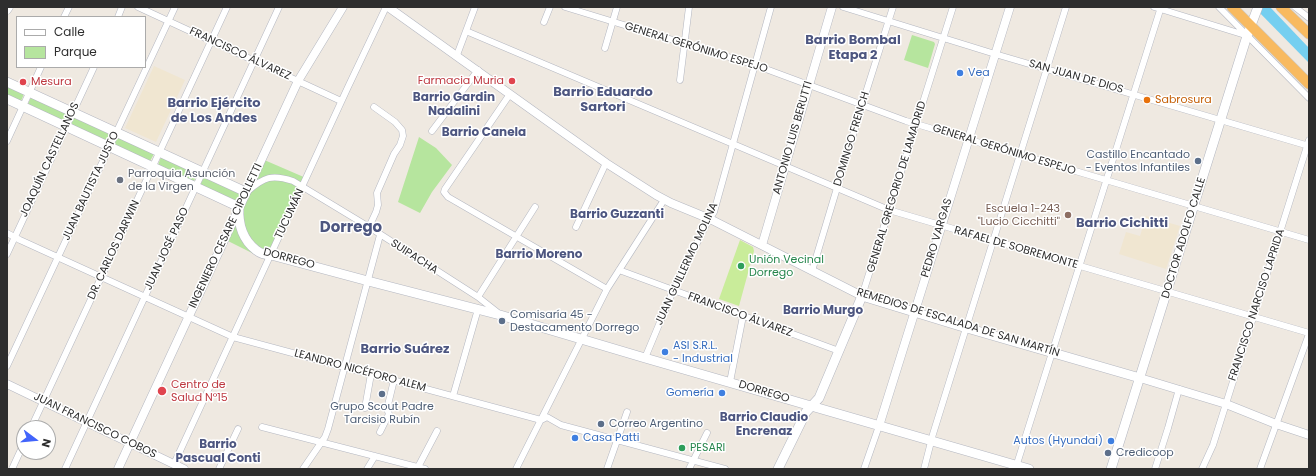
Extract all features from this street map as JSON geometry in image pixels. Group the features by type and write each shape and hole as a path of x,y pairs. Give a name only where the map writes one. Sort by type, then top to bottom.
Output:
{"highway":[{"path":"1232,7 1282,55 1309,84"},
{"path":"1281,7 1309,34"},
{"path":"1282,55 1309,74"}],"main road":[{"name":"DOCTOR ADOLFO CALLE","path":"1111,469 1220,120 1247,36 1258,8"},
{"path":"7,82 246,192"},
{"path":"7,99 239,207"},
{"name":"DORREGO","path":"239,207 240,226 245,239 251,246 265,255 271,254 500,315 1016,467 1029,469"},
{"name":"REMEDIOS DE ESCALADA DE SAN MARTÍN","path":"862,296 966,328 1140,378"},
{"name":"GENERAL GREGORIO DE LAMADRID","path":"778,469 806,412 819,398 862,296"}],"street":[{"path":"64,16 69,7"},
{"name":"FRANCISCO ÁLVAREZ","path":"138,7 341,101"},
{"name":"JUAN BAUTISTA JUSTO","path":"7,366 174,7"},
{"name":"DR. CARLOS DARWIN","path":"35,420 227,7"},
{"name":"JUAN JOSÉ PASO","path":"65,469 280,7"},
{"name":"INGENIERO CESARE CIPOLLETTI","path":"118,469 298,81 343,7"},
{"name":"REMEDIOS DE ESCALADA DE SAN MARTÍN","path":"387,7 457,55 606,163 664,200 710,219 862,296"},
{"name":"TUCUMÁN","path":"174,464 341,101 387,7"},
{"path":"457,55 475,7"},
{"path":"544,22 550,7"},
{"name":"GENERAL GERÓNIMO ESPEJO","path":"565,7 754,65 916,124 1309,240"},
{"path":"605,48 617,7"},
{"path":"680,80 689,7"},
{"name":"JUAN GUILLERMO MOLINA","path":"645,358 673,291 714,212 771,7"},
{"name":"ANTONIO LUIS BERUTTI","path":"762,245 832,7"},
{"name":"SAN JUAN DE DIOS","path":"843,7 995,54 1220,120 1308,144"},
{"name":"DOMINGO FRENCH","path":"812,271 893,7"},
{"name":"GENERAL GREGORIO DE LAMADRID","path":"862,296 953,7"},
{"name":"PEDRO VARGAS","path":"864,469 1010,7"},
{"path":"924,469 931,441 1066,7"},
{"path":"1219,7 1309,98"},
{"path":"1295,7 1309,18"},
{"path":"1016,467 1159,8 1247,36"},
{"name":"RAFAEL DE SOBREMONTE","path":"466,31 889,210 1309,334"},
{"path":"7,141 41,68"},
{"name":"JOAQUÍN CASTELLANOS","path":"7,254 94,68"},
{"path":"432,131 478,70"},
{"path":"510,94 444,192 448,197 607,289"},
{"path":"369,227 378,205 377,193 394,154 400,145 402,136 400,129 395,122 374,107"},
{"name":"FRANCISCO NARCISO LAPRIDA","path":"1202,469 1213,446 1308,144"},
{"path":"576,227 606,163"},
{"name":"SUIPACHA","path":"246,192 263,180 274,177 293,181 369,227 478,297"},
{"path":"516,469 607,289 664,200"},
{"path":"478,297 535,206"},
{"name":"LEANDRO NICÉFORO ALEM","path":"7,233 233,337 541,420 547,417 561,425 725,469"},
{"path":"306,468 328,429 380,235"},
{"name":"FRANCISCO ÁLVAREZ","path":"619,270 839,351"},
{"name":"DORREGO","path":"478,297 500,315"},
{"path":"453,396 478,309"},
{"path":"730,382 743,316"},
{"path":"1260,469 1309,334"},
{"path":"365,408 371,374"},
{"name":"REMEDIOS DE ESCALADA DE SAN MARTÍN","path":"1140,378 1179,388 1309,435"},
{"path":"380,432 389,414 387,409 394,380"},
{"name":"JUAN FRANCISCO COBOS","path":"7,384 184,469"},
{"path":"1155,469 1179,388"},
{"path":"606,469 618,440 627,412"},
{"path":"262,427 420,468 437,431"},
{"path":"219,469 238,429"},
{"path":"689,469 707,433"},
{"path":"367,469 375,456"}],"shaded area":[{"path":"154,66 185,80 156,142 125,128"},
{"path":"1146,216 1180,226 1166,269 1119,254 1126,232 1140,236"}],"green space":[{"path":"912,35 934,42 935,44 928,68 904,60"},
{"path":"7,85 24,94 21,101 7,95"},
{"path":"31,97 67,114 64,121 28,104"},
{"path":"74,117 111,134 107,141 71,124"},
{"path":"117,137 154,154 150,161 114,144"},
{"path":"419,137 436,148 452,165 432,192 420,213 398,202"},
{"path":"161,157 197,174 194,181 158,165"},
{"path":"262,159 306,178 268,261 224,239"},
{"path":"204,177 240,194 237,201 200,185"},
{"name":"Unión Vecinal Dorrego","path":"740,240 753,247 754,251 739,306 719,299"}],"water":[{"path":"1254,7 1270,7 1309,48 1309,63"}],"place":[{"name":"Vea","path":"960,73"},
{"name":"Farmacia Muria","path":"512,81"},
{"name":"Mesura","path":"23,82"},
{"name":"Sabrosura","path":"1147,100"},
{"name":"Castillo Encantado - Eventos Infantiles","path":"1198,161"},
{"name":"Parroquia Asunción de la Virgen","path":"120,180"},
{"name":"Escuela 1-243 \"Lucio Cicchitti\"","path":"1068,215"},
{"name":"Unión Vecinal Dorrego","path":"741,266"},
{"name":"Comisaría 45 - Destacamento Dorrego","path":"502,321"},
{"name":"ASI S.R.L. - Industrial","path":"665,352"},
{"name":"Centro de Salud N°15","path":"162,391"},
{"name":"Gomería","path":"722,393"},
{"name":"Grupo Scout Padre Tarcisio Rubín","path":"382,394"},
{"name":"Correo Argentino","path":"601,424"},
{"name":"Casa Patti","path":"575,438"},
{"name":"Autos (Hyundai)","path":"1111,441"},
{"name":"PESARI","path":"682,448"},
{"name":"Credicoop","path":"1108,453"}],"district":[{"name":"Barrio Bombal Etapa 2","path":"853,48"},
{"name":"Barrio Eduardo Sartori","path":"603,100"},
{"name":"Barrio Gardin Nadalini","path":"454,105"},
{"name":"Barrio Ejército de Los Andes","path":"214,112"},
{"name":"Barrio Canela","path":"484,133"},
{"name":"Barrio Guzzanti","path":"617,215"},
{"name":"Barrio Cichitti","path":"1122,224"},
{"name":"Dorrego","path":"351,228"},
{"name":"Barrio Moreno","path":"539,255"},
{"name":"Barrio Murgo","path":"823,311"},
{"name":"Barrio Suárez","path":"405,350"},
{"name":"Barrio Claudio Encrenaz","path":"764,425"},
{"name":"Barrio Pascual Conti","path":"218,452"}]}
